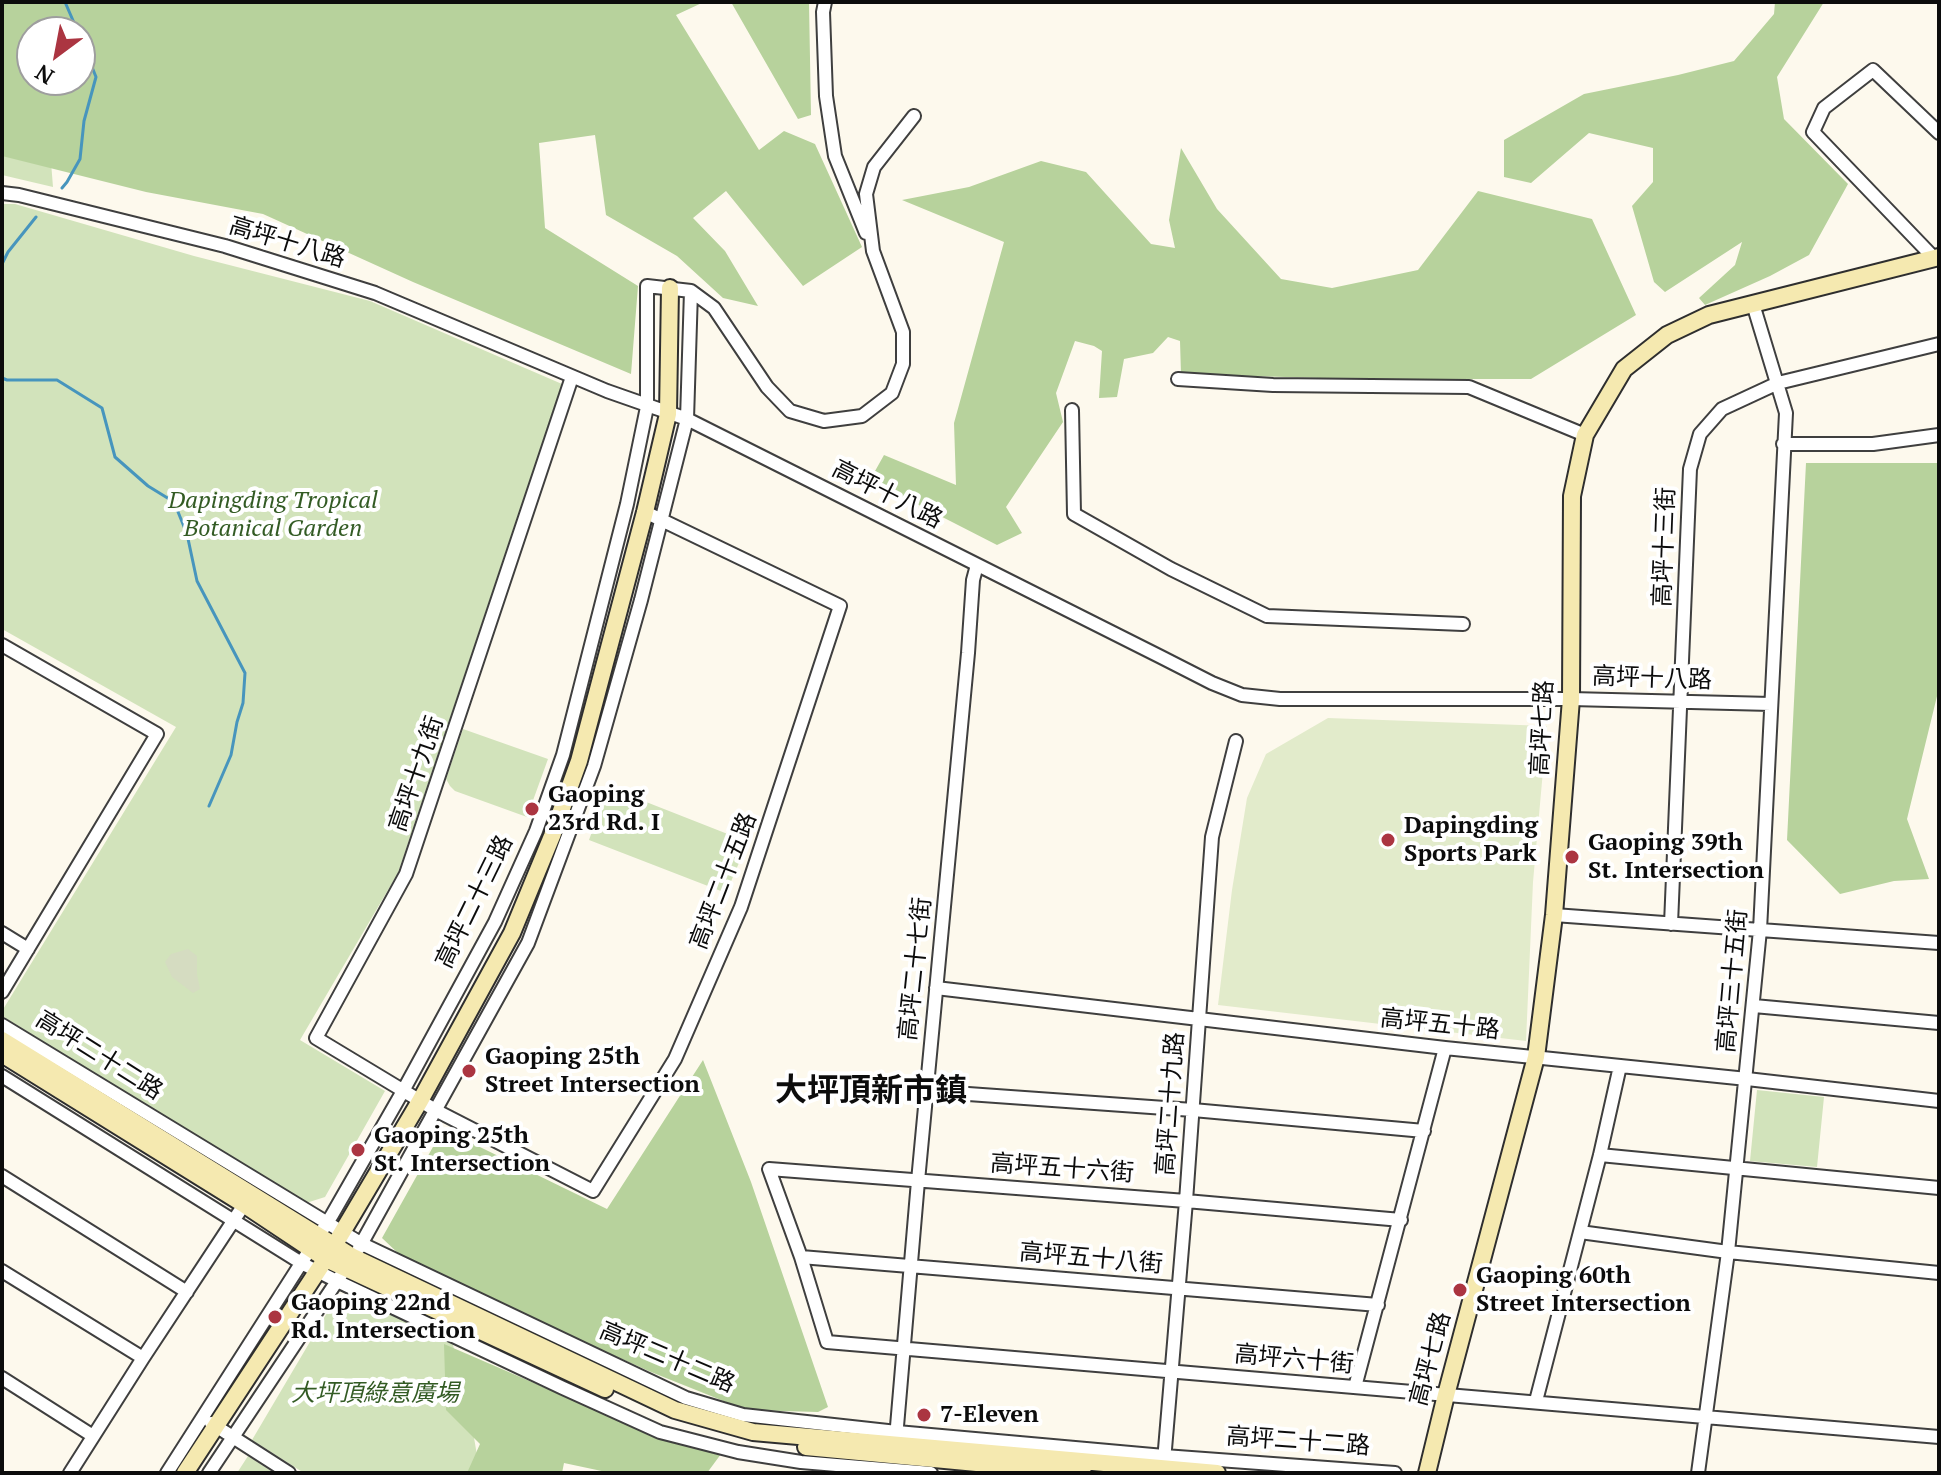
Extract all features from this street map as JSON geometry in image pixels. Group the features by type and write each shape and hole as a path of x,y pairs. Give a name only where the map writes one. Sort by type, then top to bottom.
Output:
{"street":[{"path":"670,288 691,291 714,308 767,387 790,411 824,421 862,416 892,393 903,364 903,332 835,156 826,96 825,2"},
{"path":"1937,257 1813,132 1824,108 1873,70 1939,133"},
{"path":"873,251 866,194 874,167 914,116"},
{"name":"高坪十八路","path":"2,193 225,246 375,293 572,377 647,407 687,419 1242,695 1280,699 1571,699 1771,704"},
{"name":"高坪七路","path":"1427,1473 1536,1057 1554,915 1571,699 1572,496 1585,435 1624,369 1667,335 1709,315 1937,257"},
{"name":"高坪二十三路","path":"167,1473 209,1421 420,1101 512,933 579,761 645,512 668,414 670,288 647,286 647,407 627,504 563,755 536,831 495,922 403,1091 323,1248"},
{"path":"209,1473 349,1263 437,1111 528,943 594,766 662,520 687,419 691,291"},
{"name":"高坪三十五街","path":"1698,1473 1728,1252 1754,1006 1786,413 1753,304"},
{"name":"高坪十三街","path":"1671,924 1690,469 1700,434 1722,409 1778,383 1939,344"},
{"name":"高坪十九街","path":"437,1111 316,1038 406,874 572,377"},
{"path":"1178,379 1273,385 1469,387 1585,435"},
{"path":"1072,410 1074,514 1171,569 1267,616 1463,624"},
{"path":"1783,444 1873,444 1939,435"},
{"name":"高坪二十五路","path":"437,1111 593,1191 675,1059 741,907 840,606 645,512"},
{"name":"高坪二十七街","path":"895,1455 973,580 977,565"},
{"path":"2,645 157,734 2,992"},
{"name":"高坪二十九路","path":"1164,1466 1212,837 1236,741"},
{"path":"1554,915 1939,943"},
{"path":"2,933 28,949"},
{"name":"高坪五十路","path":"936,988 1445,1048 1939,1101"},
{"path":"1754,1006 1939,1023"},
{"name":"高坪二十二路","path":"2,1025 252,1194 323,1248 676,1422 747,1441 1083,1473"},
{"name":"高坪二十二路","path":"2,1040 252,1194 323,1248 349,1263 686,1398 895,1455 931,1473"},
{"path":"1355,1387 1445,1048"},
{"name":"高坪二十二路","path":"2,1054 252,1194"},
{"path":"1536,1401 1620,1066"},
{"name":"高坪二十二路","path":"2,1076 235,1220 323,1248"},
{"path":"926,1091 1193,1110 1424,1131"},
{"path":"1600,1155 1939,1188"},
{"name":"高坪六十街","path":"769,1169 827,1342 1939,1437"},
{"name":"高坪五十六街","path":"769,1169 1401,1220"},
{"path":"2,1176 187,1292"},
{"path":"70,1473 252,1194"},
{"path":"1580,1232 1728,1252 1939,1273"},
{"name":"高坪五十八街","path":"801,1257 1378,1305"},
{"path":"2,1271 143,1358"},
{"path":"2,1378 93,1436"},
{"path":"209,1421 289,1473"},
{"name":"高坪二十三路","path":"185,1473 209,1421"},
{"name":"高坪二十二路","path":"895,1455 1395,1473"},
{"name":"高坪二十二路","path":"1164,1466 1217,1473"}],"green space":[{"path":"2,2 704,2 676,15 759,150 784,131 815,144 862,247 803,286 726,191 693,218 725,251 758,306 723,298 677,256 606,215 595,135 539,143 545,228 638,286 631,374 413,282 263,214 146,192 2,156"},
{"path":"731,2 809,2 811,115 798,119"},
{"path":"1775,2 1824,2 1777,77 1784,119 1848,184 1809,255 1705,305 1699,298 1735,265 1742,242 1665,292 1654,282 1632,206 1653,182 1653,148 1589,133 1531,183 1504,177 1504,140 1584,94 1734,61 1774,14"},
{"path":"2,75 51,162 53,187 2,175"},
{"path":"1181,148 1217,209 1281,279 1332,288 1418,270 1478,191 1592,219 1636,315 1531,379 1355,379 1181,374 1180,341 1168,337 1153,353 1124,359 1117,397 1099,398 1102,351 1075,341 1056,393 1063,422 1006,507 1022,533 997,545 870,480 884,455 956,485 954,423 1004,242 902,200 969,187 1041,161 1086,172 1151,244 1175,248 1169,220"},
{"name":"Dapingding Tropical Botanical Garden","path":"2,204 15,204 194,256 370,301 562,384 398,873 300,1040 385,1091 325,1197 306,1203 2,1016 2,1011 176,727 2,629"},
{"path":"1806,463 1939,463 1939,688 1907,819 1929,879 1894,881 1840,894 1787,840"},
{"name":"Dapingding Sports Park","path":"1328,718 1547,726 1533,882 1526,1041 1218,1005 1247,798 1266,754"},
{"path":"463,729 548,759 527,817 455,791 450,786 446,779"},
{"path":"608,787 748,842 726,893 589,840"},
{"path":"188,949 197,956 200,989 193,993 172,977 165,962 171,954"},
{"path":"703,1060 751,1182 828,1407 818,1412 746,1410 651,1372 447,1281 401,1256 382,1238 443,1129 607,1209"},
{"path":"1757,1090 1824,1097 1817,1167 1750,1161"},
{"name":"大坪頂綠意廣場","path":"352,1297 452,1341 469,1408 480,1473 304,1473 252,1440 334,1301"},
{"path":"444,1344 645,1431 721,1454 707,1473 611,1473 564,1463 562,1473 467,1473 480,1444 446,1410"},
{"path":"248,1456 274,1473 237,1473"}],"waterway":[{"path":"65,2 71,16"},
{"path":"62,188 80,159 84,121 91,96"},
{"path":"2,264 36,217"},
{"path":"2,378 57,380 102,408 115,457 148,486 174,502 187,534 197,581 245,673 243,703 231,755 209,806"}],"place":[{"name":"Gaoping 23rd Rd. I","path":"532,809"},
{"name":"Dapingding Sports Park","path":"1388,840"},
{"name":"Gaoping 39th St. Intersection","path":"1572,857"},
{"name":"Gaoping 25th Street Intersection","path":"469,1071"},
{"name":"Gaoping 25th St. Intersection","path":"358,1150"},
{"name":"Gaoping 60th Street Intersection","path":"1460,1290"},
{"name":"Gaoping 22nd Rd. Intersection","path":"275,1317"},
{"name":"7-Eleven","path":"924,1415"}],"district":[{"name":"大坪頂新市鎮","path":"871,1092"}]}
